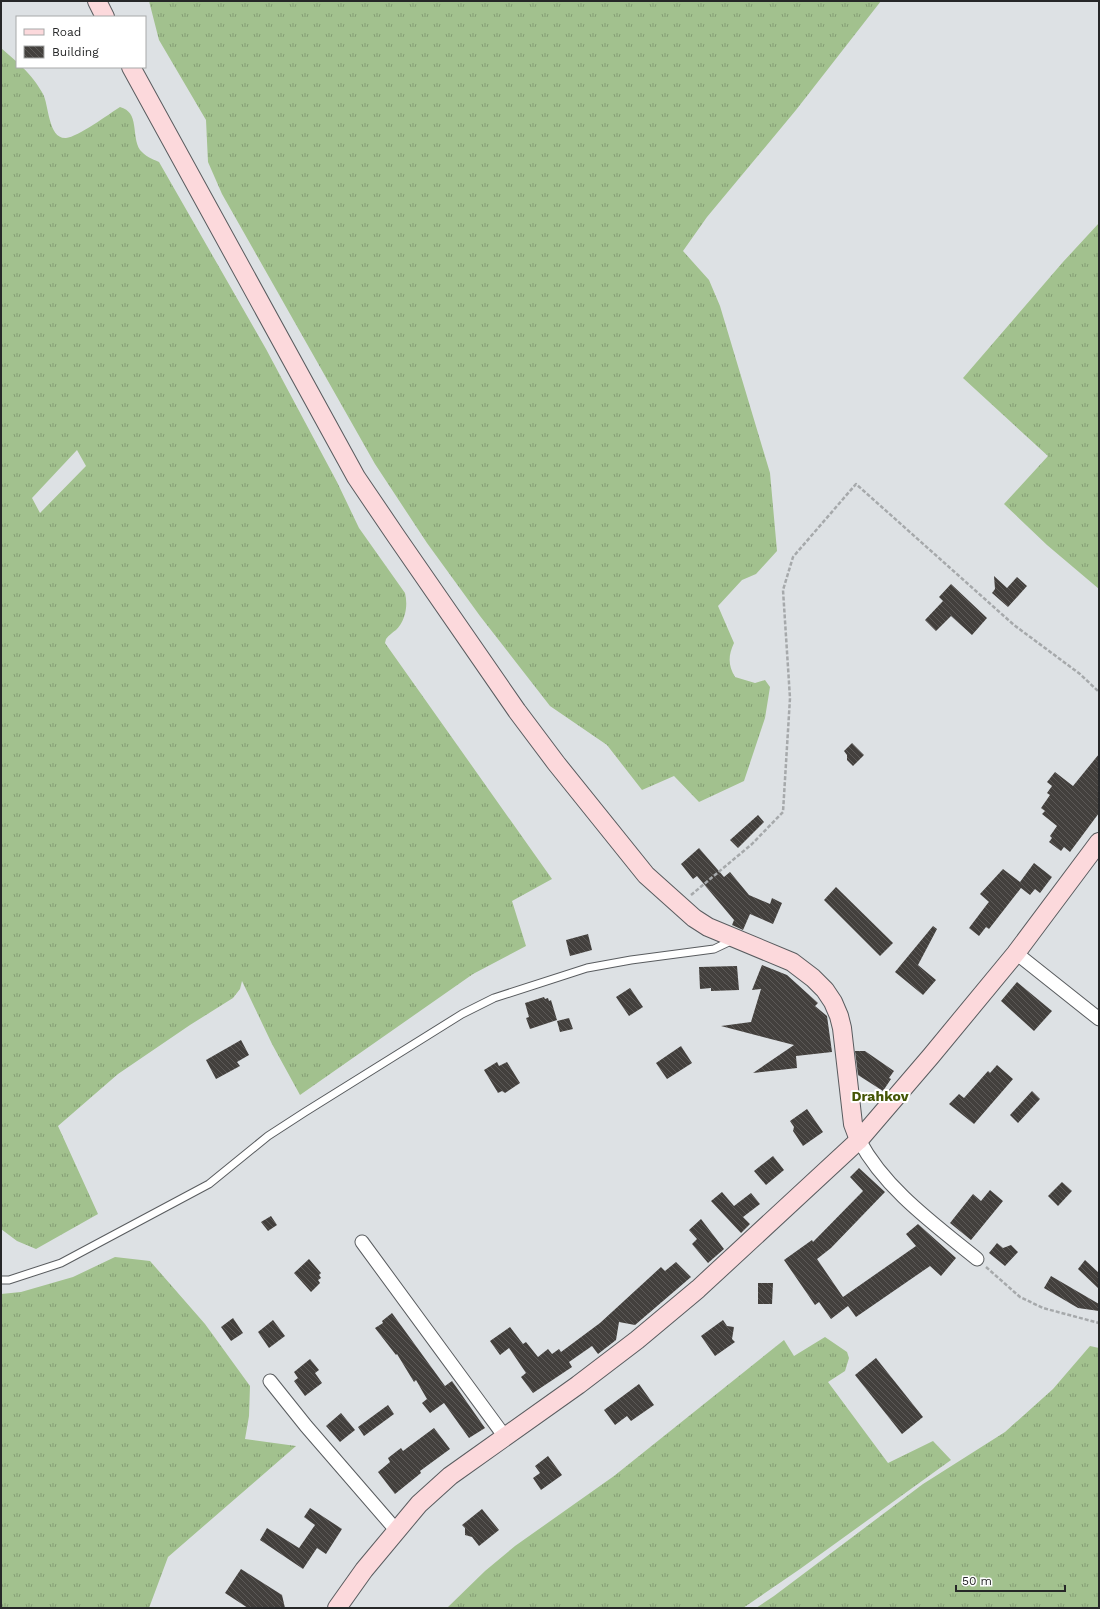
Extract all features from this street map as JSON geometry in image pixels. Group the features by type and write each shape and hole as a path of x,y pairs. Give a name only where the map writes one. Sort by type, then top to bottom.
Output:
{"street":[{"path":"97,1 104,16"},
{"path":"132,68 361,483 517,711 556,763 646,875 694,918 708,927 792,962 813,978 825,990 833,1002 839,1016 842,1028 853,1124 868,1157 894,1187 932,1224 977,1259"},
{"path":"337,1608 364,1570 396,1530 419,1504 450,1476 584,1380 674,1310 859,1140 1016,953 1099,842"},
{"path":"1016,953 1099,1019"},
{"path":"362,1242 505,1437"},
{"path":"270,1381 306,1426 396,1530"}],"lane":[{"path":"1,1280 9,1280 61,1263 209,1184 268,1136 462,1014 494,998 587,968 631,960 714,949 734,939"}],"path":[{"path":"680,904 752,844 783,812 790,698 783,590 793,557 856,484 1014,625 1080,674 1099,692"},
{"path":"977,1259 1020,1297 1043,1308 1099,1323"}],"green space":[{"path":"149,1 881,1 796,110 707,217 683,251 709,280 720,306 770,473 777,551 756,574 742,580 718,606 734,643 731,652 730,664 735,677 755,683 765,680 770,687 765,718 744,781 699,802 674,776 642,790 607,745 550,706 480,616 427,543 375,464 222,194 208,162 206,120 159,40"},
{"path":"1,48 16,61 16,68 23,68 39,87 45,99 52,127 60,137 66,138 78,134 120,107 130,114 133,119 137,144 140,150 146,156 159,162 266,349 337,482 359,528 405,593 406,607 402,622 396,630 389,635 385,643 552,879 512,901 526,946 473,974 300,1095 272,1044 242,981 240,989 233,998 118,1074 58,1126 98,1214 36,1249 17,1241 1,1229","holes":["77,450 86,466 40,513 32,498"]},
{"path":"1099,223 1099,589 1047,545 1004,504 1048,456 963,378 1063,262"},
{"path":"115,1257 150,1261 205,1324 250,1386 249,1416 245,1439 296,1446 168,1557 149,1608 1,1608 1,1294 21,1292 73,1277"},
{"path":"825,1337 847,1352 849,1358 845,1371 828,1382 888,1463 933,1441 951,1460 800,1569 743,1608 447,1608 485,1571 515,1546 614,1476 784,1340 794,1356"},
{"path":"1090,1346 1099,1348 1099,1608 756,1608 923,1484 1005,1432 1053,1389"}],"building":[{"path":"994,576 1007,588 1017,577 1027,586 1008,607 992,593 995,589"},
{"path":"951,584 987,618 972,635 951,616 936,631 925,620 943,601 939,597"},
{"path":"852,743 864,755 853,766 847,760 847,755 844,751"},
{"path":"1099,754 1099,813 1070,852 1064,847 1061,851 1049,842 1052,838 1050,836 1057,826 1042,814 1045,811 1041,808 1050,795 1047,793 1052,786 1047,782 1055,772 1073,786"},
{"path":"758,815 764,822 738,848 730,840"},
{"path":"699,848 724,877 730,872 749,895 770,904 772,898 782,903 773,924 750,914 743,930 732,925 734,920 697,876 693,879 681,864"},
{"path":"1034,863 1052,877 1040,893 1035,889 1030,895 1021,888 989,929 986,927 979,936 969,928 989,902 980,894 1003,869 1020,882"},
{"path":"836,887 893,943 880,956 824,900"},
{"path":"933,926 937,929 918,965 936,980 923,995 895,972"},
{"path":"588,934 592,950 570,956 566,940"},
{"path":"762,965 787,975 818,1003 815,1006 827,1016 832,1052 796,1056 797,1068 753,1073 794,1045 721,1026 751,1022 761,989 752,990"},
{"path":"737,966 739,990 711,991 711,988 700,989 699,967"},
{"path":"1017,982 1052,1011 1034,1031 1001,1001"},
{"path":"630,988 643,1007 629,1016 616,997"},
{"path":"544,997 545,999 548,998 549,1001 551,1000 557,1020 530,1029 526,1018 529,1017 525,1003"},
{"path":"569,1018 573,1029 560,1032 557,1021"},
{"path":"241,1040 249,1055 237,1062 240,1066 216,1079 206,1060"},
{"path":"681,1046 692,1063 667,1079 656,1063"},
{"path":"855,1051 865,1051 894,1071 889,1078 891,1079 883,1091 858,1075"},
{"path":"497,1062 499,1066 507,1062 520,1083 505,1093 502,1091 498,1093 484,1070"},
{"path":"997,1065 1013,1079 974,1124 949,1104 959,1094 964,1098 988,1071 990,1073"},
{"path":"1032,1091 1040,1099 1018,1123 1010,1115"},
{"path":"807,1109 823,1132 803,1146 793,1131 794,1127 790,1121"},
{"path":"773,1156 784,1170 766,1185 754,1171"},
{"path":"859,1168 885,1192 831,1248 817,1259 843,1297 916,1246 906,1234 918,1224 956,1258 941,1276 930,1266 856,1317 848,1306 831,1319 819,1302 815,1305 784,1260 812,1240 813,1242 863,1191 850,1177"},
{"path":"1062,1182 1072,1191 1058,1206 1048,1196"},
{"path":"990,1190 1003,1201 971,1240 950,1223 973,1194 981,1201"},
{"path":"722,1192 734,1206 751,1193 760,1204 743,1217 750,1224 741,1233 711,1201"},
{"path":"271,1216 277,1225 268,1231 261,1222"},
{"path":"701,1219 724,1249 708,1263 692,1244 697,1239 689,1230"},
{"path":"997,1243 1003,1248 1011,1245 1018,1252 1005,1266 989,1253"},
{"path":"309,1259 321,1273 319,1275 321,1278 318,1280 320,1283 311,1292 294,1273"},
{"path":"1085,1260 1099,1273 1099,1289 1078,1269"},
{"path":"676,1262 691,1277 635,1325 619,1322 616,1340 598,1354 592,1346 569,1362 572,1367 533,1393 521,1377 526,1373 509,1348 500,1355 490,1341 510,1327 523,1344 526,1342 538,1357 548,1349 552,1354 559,1349 561,1352 600,1323 661,1267 665,1271"},
{"path":"1051,1276 1099,1304 1099,1311 1078,1308 1044,1288"},
{"path":"758,1283 773,1283 772,1304 758,1304"},
{"path":"392,1313 445,1386 452,1381 485,1428 469,1438 444,1403 430,1413 422,1403 427,1399 416,1380 414,1382 397,1354 396,1355 375,1328 383,1323 382,1321"},
{"path":"233,1318 243,1333 231,1341 221,1327"},
{"path":"273,1320 285,1336 269,1348 258,1332"},
{"path":"723,1320 727,1326 734,1327 732,1339 735,1342 715,1356 701,1336"},
{"path":"876,1358 923,1417 902,1434 855,1375"},
{"path":"310,1359 319,1370 315,1373 322,1383 305,1396 294,1381 298,1378 294,1372"},
{"path":"639,1384 654,1405 631,1421 627,1416 615,1425 604,1410"},
{"path":"388,1405 394,1414 364,1436 358,1427"},
{"path":"341,1413 355,1430 340,1442 326,1426"},
{"path":"434,1428 450,1449 420,1471 421,1473 395,1494 378,1472 390,1462 388,1458 401,1448 403,1451"},
{"path":"548,1456 562,1475 541,1490 533,1478 540,1473 535,1466"},
{"path":"310,1508 342,1529 326,1554 317,1548 303,1569 260,1540 267,1528 299,1548 315,1525 304,1517"},
{"path":"482,1509 499,1530 479,1546 472,1537 465,1535 465,1528 462,1525"},
{"path":"241,1569 282,1595 285,1608 248,1608 225,1593"}],"district":[{"name":"Drahkov","path":"880,1096"}]}
